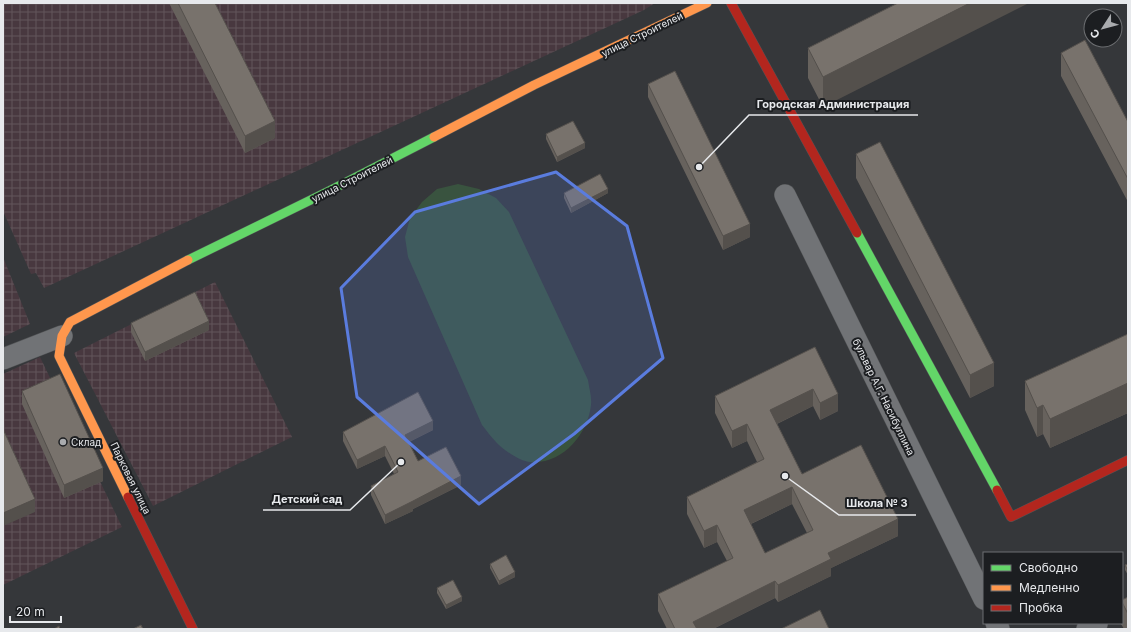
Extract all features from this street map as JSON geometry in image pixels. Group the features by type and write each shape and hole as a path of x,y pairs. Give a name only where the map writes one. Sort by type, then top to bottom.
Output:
{"street":[{"name":"улица Строителей","path":"62,336 70,322 173,268 329,191 534,85 707,3"},
{"path":"730,3 1011,517 1128,460"},
{"name":"бульвар А.Г. Насибуллина","path":"785,195 983,597"},
{"path":"3,359 62,336"},
{"name":"Парковая улица","path":"62,336 59,356 193,629"}],"highlighted area":[{"path":"556,172 627,226 663,358 574,434 479,504 357,397 341,288 415,212"}],"shaded area":[{"path":"3,3 655,3 644,10 44,288 36,273 31,274 3,211"},
{"path":"3,257 30,324 3,337"},
{"path":"215,282 292,437 153,506 74,353"},
{"path":"40,357 122,527 3,585 3,374"}],"green space":[{"path":"458,184 479,189 496,198 509,212 588,380 591,405 585,427 579,437 563,453 542,462 530,462 512,455 492,438 482,425 408,257 405,237 410,218 422,202 437,189"}],"building":[{"path":"178,3 215,3 275,121 245,136"},
{"path":"898,3 970,3 823,77 808,48"},
{"path":"1083,41 1083,48 1089,48 1128,122 1128,179 1061,53"},
{"path":"675,71 750,224 723,236 648,84"},
{"path":"573,121 585,143 557,157 546,134"},
{"path":"880,142 994,363 970,375 856,154"},
{"path":"600,174 608,189 571,208 564,193"},
{"path":"195,292 209,321 145,352 131,323"},
{"path":"1128,334 1128,383 1050,419 1043,405 1037,408 1025,381"},
{"path":"815,347 838,394 820,403 813,389 770,410 802,474 861,445 898,519 828,553 831,559 778,585 775,581 693,622 697,629 675,629 658,594 733,558 717,525 704,531 687,497 764,459 747,424 732,431 715,396","holes":["792,487 813,530 765,553 744,510"]},
{"name":"Склад","path":"60,374 103,468 64,485 22,391"},
{"path":"418,392 433,421 405,435 418,461 446,447 461,476 385,515 371,486 398,472 385,446 357,460 343,432"},
{"path":"3,429 35,499 3,513"},
{"path":"506,555 515,572 499,581 490,564"},
{"path":"1128,564 1128,571 1125,565"},
{"path":"453,580 462,597 446,605 437,588"},
{"path":"1128,597 1128,614 1123,604 1123,600"},
{"path":"820,610 829,629 781,629"},
{"path":"141,625 143,629 133,629"}],"traffic: fast":[{"path":"188,260 329,191 434,137"},
{"path":"857,233 997,490"}],"traffic: slow":[{"path":"434,137 534,85 707,3"},
{"path":"128,497 59,356 62,336 70,322 188,260"}],"traffic: jam":[{"path":"731,3 857,233"},
{"path":"997,490 1011,517 1128,460"},
{"path":"128,497 193,629"}],"place":[{"name":"Городская Администрация","path":"699,167"},
{"name":"Склад","path":"63,442"},
{"name":"Детский сад","path":"401,462"},
{"name":"Школа № 3","path":"785,476"}]}
